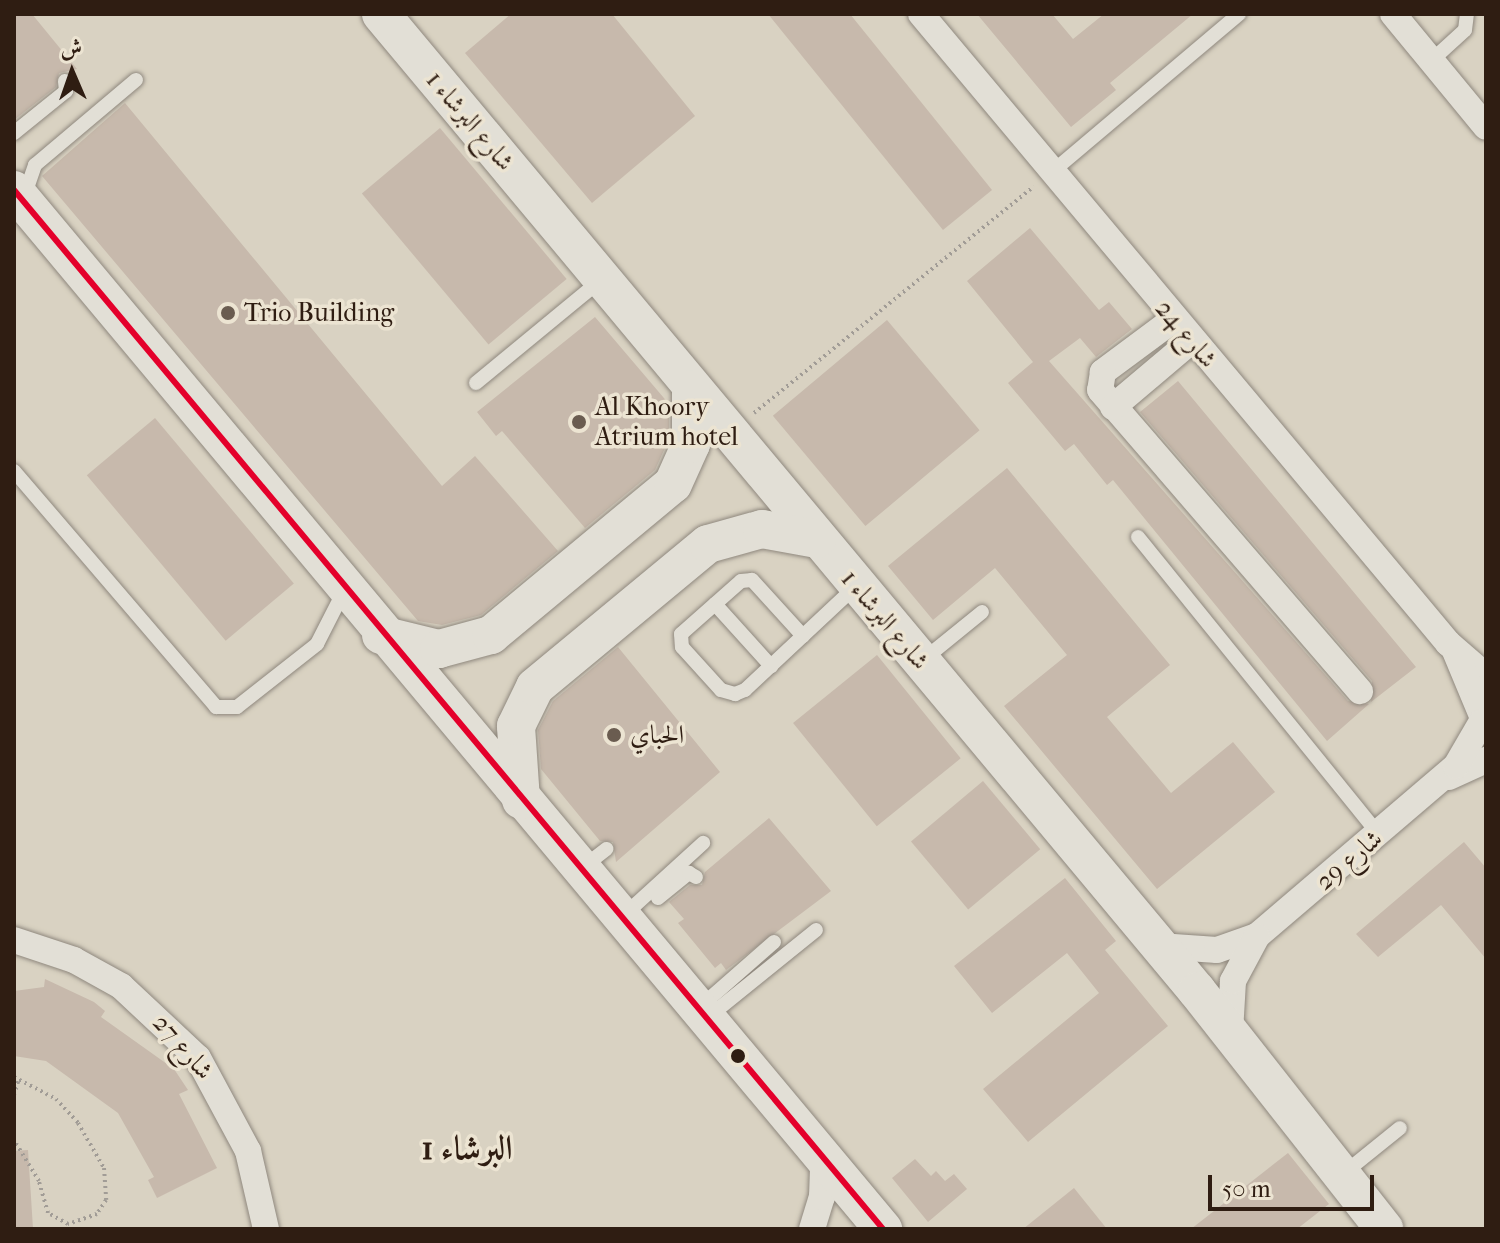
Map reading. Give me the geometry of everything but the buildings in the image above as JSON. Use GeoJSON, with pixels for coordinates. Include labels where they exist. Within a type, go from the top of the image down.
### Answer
{"type":"FeatureCollection","features":[{"type":"Feature","properties":{"kind":"street","name":"شارع البرشاء 1"},"geometry":{"type":"LineString","coordinates":[[381,14],[1230,1032],[1384,1229]]}},
{"type":"Feature","properties":{"kind":"street","name":"شارع 24"},"geometry":{"type":"LineString","coordinates":[[921,14],[1191,341],[1455,651],[1486,676]]}},
{"type":"Feature","properties":{"kind":"street"},"geometry":{"type":"LineString","coordinates":[[1393,14],[1486,127]]}},
{"type":"Feature","properties":{"kind":"street"},"geometry":{"type":"LineString","coordinates":[[18,200],[521,800],[592,860],[622,923],[883,1229]]}},
{"type":"Feature","properties":{"kind":"street"},"geometry":{"type":"LineString","coordinates":[[1174,319],[1103,372],[1100,390],[1360,691]]}},
{"type":"Feature","properties":{"kind":"street"},"geometry":{"type":"LineString","coordinates":[[1113,407],[1191,341]]}},
{"type":"Feature","properties":{"kind":"street"},"geometry":{"type":"LineString","coordinates":[[381,635],[439,649],[491,635],[673,484],[691,444],[691,389]]}},
{"type":"Feature","properties":{"kind":"street"},"geometry":{"type":"LineString","coordinates":[[521,800],[516,726],[535,687],[708,544],[762,529],[817,539]]}},
{"type":"Feature","properties":{"kind":"street","name":"شارع 24"},"geometry":{"type":"LineString","coordinates":[[1455,651],[1484,721]]}},
{"type":"Feature","properties":{"kind":"street","name":"شارع 29"},"geometry":{"type":"LineString","coordinates":[[1159,946],[1217,950],[1257,936],[1438,782],[1484,721]]}},
{"type":"Feature","properties":{"kind":"street","name":"شارع 29"},"geometry":{"type":"LineString","coordinates":[[1438,782],[1486,760]]}},
{"type":"Feature","properties":{"kind":"street","name":"شارع 29"},"geometry":{"type":"LineString","coordinates":[[1230,1032],[1233,981],[1257,936]]}},
{"type":"Feature","properties":{"kind":"street","name":"شارع 27"},"geometry":{"type":"LineString","coordinates":[[14,940],[74,960],[121,986],[198,1058],[248,1151],[266,1229]]}},
{"type":"Feature","properties":{"kind":"street"},"geometry":{"type":"LineString","coordinates":[[812,1229],[822,1197],[823,1159]]}},
{"type":"Feature","properties":{"kind":"lane"},"geometry":{"type":"LineString","coordinates":[[1052,172],[1239,14]]}},
{"type":"Feature","properties":{"kind":"lane"},"geometry":{"type":"LineString","coordinates":[[1431,61],[1465,30],[1467,14]]}},
{"type":"Feature","properties":{"kind":"lane"},"geometry":{"type":"LineString","coordinates":[[18,200],[35,165],[136,80]]}},
{"type":"Feature","properties":{"kind":"lane"},"geometry":{"type":"LineString","coordinates":[[14,133],[66,91],[65,81]]}},
{"type":"Feature","properties":{"kind":"lane"},"geometry":{"type":"LineString","coordinates":[[476,383],[602,279]]}},
{"type":"Feature","properties":{"kind":"lane"},"geometry":{"type":"LineString","coordinates":[[14,471],[216,707],[237,707],[317,644],[344,591]]}},
{"type":"Feature","properties":{"kind":"lane"},"geometry":{"type":"LineString","coordinates":[[1138,537],[1379,835]]}},
{"type":"Feature","properties":{"kind":"lane"},"geometry":{"type":"LineString","coordinates":[[803,636],[752,580],[741,581],[681,634],[682,647],[721,690],[735,694],[771,666],[803,636],[856,586]]}},
{"type":"Feature","properties":{"kind":"lane"},"geometry":{"type":"LineString","coordinates":[[715,604],[771,666]]}},
{"type":"Feature","properties":{"kind":"lane"},"geometry":{"type":"LineString","coordinates":[[920,662],[982,612]]}},
{"type":"Feature","properties":{"kind":"lane"},"geometry":{"type":"LineString","coordinates":[[622,923],[703,843]]}},
{"type":"Feature","properties":{"kind":"lane"},"geometry":{"type":"LineString","coordinates":[[622,923],[688,873],[696,877]]}},
{"type":"Feature","properties":{"kind":"lane"},"geometry":{"type":"LineString","coordinates":[[701,1014],[816,930]]}},
{"type":"Feature","properties":{"kind":"lane"},"geometry":{"type":"LineString","coordinates":[[701,1014],[774,942]]}},
{"type":"Feature","properties":{"kind":"lane"},"geometry":{"type":"LineString","coordinates":[[1343,1174],[1400,1128]]}},
{"type":"Feature","properties":{"kind":"path"},"geometry":{"type":"LineString","coordinates":[[761,421],[752,411],[1052,172]]}},
{"type":"Feature","properties":{"kind":"path"},"geometry":{"type":"LineString","coordinates":[[14,1095],[17,1078],[56,1099],[104,1168],[106,1200],[97,1214],[68,1224],[48,1213],[39,1181],[14,1140]]}},
{"type":"Feature","properties":{"kind":"transit line"},"geometry":{"type":"LineString","coordinates":[[14,190],[883,1229]]}},
{"type":"Feature","properties":{"kind":"place","name":"Trio Building"},"geometry":{"type":"Point","coordinates":[228,313]}},
{"type":"Feature","properties":{"kind":"place","name":"Al Khoory Atrium hotel"},"geometry":{"type":"Point","coordinates":[579,422]}},
{"type":"Feature","properties":{"kind":"place","name":"الحباي"},"geometry":{"type":"Point","coordinates":[614,735]}},
{"type":"Feature","properties":{"kind":"district","name":"البرشاء 1"},"geometry":{"type":"Point","coordinates":[467,1149]}}]}
